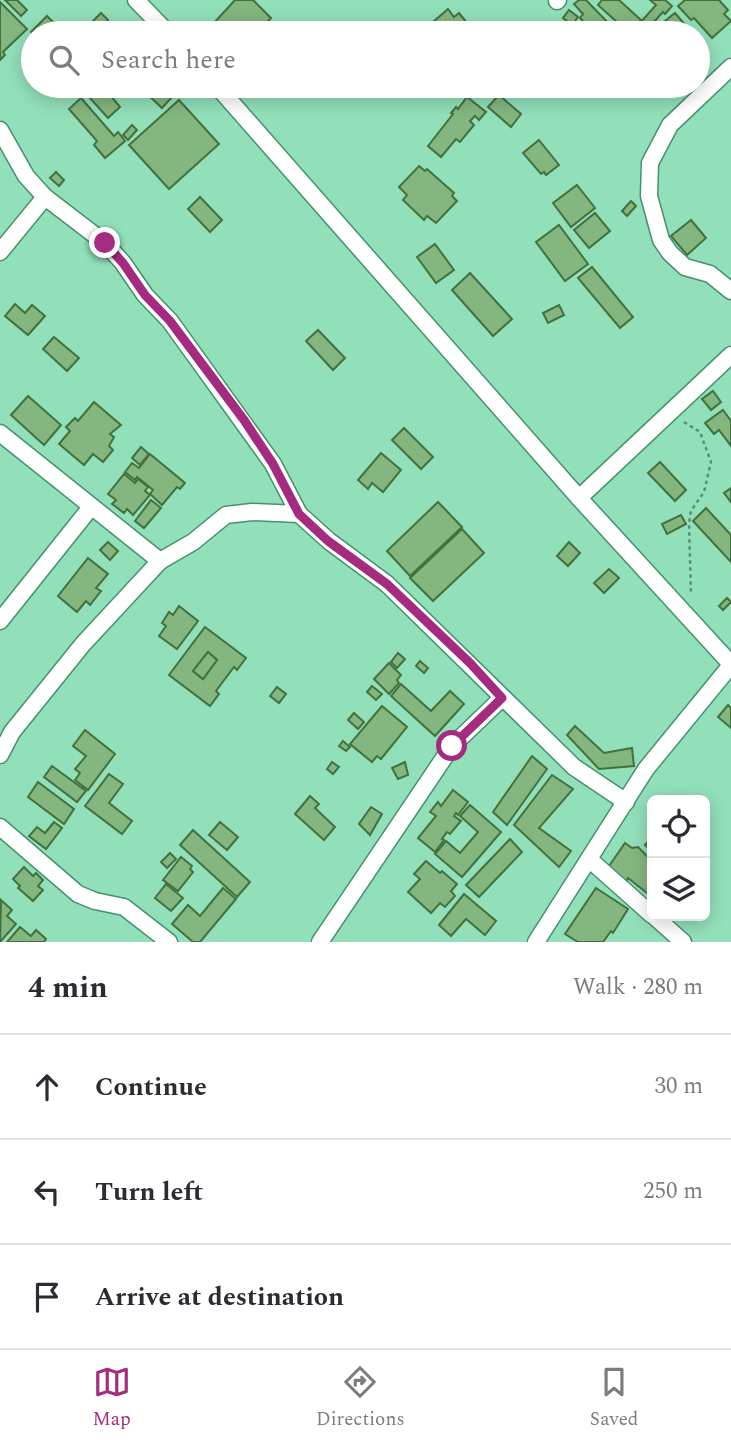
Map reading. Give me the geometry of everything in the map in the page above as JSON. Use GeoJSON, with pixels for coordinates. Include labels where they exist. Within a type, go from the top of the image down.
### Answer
{"type":"FeatureCollection","features":[{"type":"Feature","properties":{"kind":"street"},"geometry":{"type":"LineString","coordinates":[[136,0],[156,21]]}},
{"type":"Feature","properties":{"kind":"street"},"geometry":{"type":"LineString","coordinates":[[710,87],[731,67]]}},
{"type":"Feature","properties":{"kind":"street"},"geometry":{"type":"LineString","coordinates":[[228,98],[579,498],[731,665],[646,769],[536,942]]}},
{"type":"Feature","properties":{"kind":"street"},"geometry":{"type":"LineString","coordinates":[[698,98],[670,125],[650,163],[649,196],[661,240],[670,253],[685,267],[710,274],[731,291]]}},
{"type":"Feature","properties":{"kind":"street"},"geometry":{"type":"LineString","coordinates":[[0,130],[26,176],[45,197],[105,243],[145,295],[170,321],[266,453],[299,514],[328,541],[387,584],[574,767],[626,802]]}},
{"type":"Feature","properties":{"kind":"street"},"geometry":{"type":"LineString","coordinates":[[0,252],[45,197]]}},
{"type":"Feature","properties":{"kind":"street"},"geometry":{"type":"LineString","coordinates":[[579,498],[731,355]]}},
{"type":"Feature","properties":{"kind":"street"},"geometry":{"type":"LineString","coordinates":[[0,433],[160,561]]}},
{"type":"Feature","properties":{"kind":"street"},"geometry":{"type":"LineString","coordinates":[[0,621],[91,507]]}},
{"type":"Feature","properties":{"kind":"street"},"geometry":{"type":"LineString","coordinates":[[0,755],[12,732],[83,644],[160,561],[193,542],[226,515],[252,512],[299,514]]}},
{"type":"Feature","properties":{"kind":"street"},"geometry":{"type":"LineString","coordinates":[[320,942],[452,746],[502,698]]}},
{"type":"Feature","properties":{"kind":"street"},"geometry":{"type":"LineString","coordinates":[[0,827],[78,894],[95,901],[124,907],[169,942]]}},
{"type":"Feature","properties":{"kind":"street"},"geometry":{"type":"LineString","coordinates":[[589,859],[647,910]]}},
{"type":"Feature","properties":{"kind":"street"},"geometry":{"type":"LineString","coordinates":[[660,921],[683,942]]}},
{"type":"Feature","properties":{"kind":"path"},"geometry":{"type":"LineString","coordinates":[[669,412],[700,432],[711,462],[704,492],[691,511],[689,523],[691,621]]}},
{"type":"Feature","properties":{"kind":"building"},"geometry":{"type":"Polygon","coordinates":[[[5,0],[17,0],[27,10],[21,16],[5,0]]]}},
{"type":"Feature","properties":{"kind":"building"},"geometry":{"type":"Polygon","coordinates":[[[235,0],[253,0],[271,18],[268,21],[216,21],[235,0]]]}},
{"type":"Feature","properties":{"kind":"building"},"geometry":{"type":"Polygon","coordinates":[[[579,0],[586,0],[606,21],[583,21],[580,18],[583,14],[574,4],[579,0]]]}},
{"type":"Feature","properties":{"kind":"building"},"geometry":{"type":"Polygon","coordinates":[[[602,0],[619,0],[641,20],[616,21],[598,5],[602,0]]]}},
{"type":"Feature","properties":{"kind":"building"},"geometry":{"type":"Polygon","coordinates":[[[650,0],[665,0],[672,6],[655,21],[642,21],[656,5],[650,0]]]}},
{"type":"Feature","properties":{"kind":"building"},"geometry":{"type":"Polygon","coordinates":[[[685,0],[719,0],[728,10],[724,14],[731,21],[712,38],[710,21],[697,21],[694,18],[691,20],[678,6],[685,0]]]}},
{"type":"Feature","properties":{"kind":"building"},"geometry":{"type":"Polygon","coordinates":[[[0,2],[21,23],[21,35],[3,52],[5,55],[0,60],[0,2]]]}},
{"type":"Feature","properties":{"kind":"building"},"geometry":{"type":"Polygon","coordinates":[[[448,9],[454,17],[459,13],[466,21],[434,21],[448,9]]]}},
{"type":"Feature","properties":{"kind":"building"},"geometry":{"type":"Polygon","coordinates":[[[569,10],[578,17],[575,21],[563,18],[569,10]]]}},
{"type":"Feature","properties":{"kind":"building"},"geometry":{"type":"Polygon","coordinates":[[[101,13],[108,20],[107,21],[93,21],[101,13]]]}},
{"type":"Feature","properties":{"kind":"building"},"geometry":{"type":"Polygon","coordinates":[[[675,13],[682,21],[665,21],[675,13]]]}},
{"type":"Feature","properties":{"kind":"building"},"geometry":{"type":"Polygon","coordinates":[[[81,98],[114,136],[118,132],[125,141],[105,158],[94,145],[97,141],[69,109],[81,98]]]}},
{"type":"Feature","properties":{"kind":"building"},"geometry":{"type":"Polygon","coordinates":[[[90,98],[112,98],[120,107],[108,118],[90,98]]]}},
{"type":"Feature","properties":{"kind":"building"},"geometry":{"type":"Polygon","coordinates":[[[151,98],[171,98],[162,108],[151,98]]]}},
{"type":"Feature","properties":{"kind":"building"},"geometry":{"type":"Polygon","coordinates":[[[468,98],[486,112],[479,120],[475,116],[470,121],[474,125],[460,142],[456,139],[441,157],[428,146],[453,114],[451,113],[456,107],[458,109],[468,98]]]}},
{"type":"Feature","properties":{"kind":"building"},"geometry":{"type":"Polygon","coordinates":[[[496,98],[502,98],[521,114],[511,127],[488,107],[496,98]]]}},
{"type":"Feature","properties":{"kind":"building"},"geometry":{"type":"Polygon","coordinates":[[[179,100],[219,144],[169,189],[129,145],[179,100]]]}},
{"type":"Feature","properties":{"kind":"building"},"geometry":{"type":"Polygon","coordinates":[[[132,125],[137,130],[128,140],[123,135],[132,125]]]}},
{"type":"Feature","properties":{"kind":"building"},"geometry":{"type":"Polygon","coordinates":[[[539,140],[559,165],[546,175],[544,172],[541,174],[523,153],[539,140]]]}},
{"type":"Feature","properties":{"kind":"building"},"geometry":{"type":"Polygon","coordinates":[[[419,166],[425,171],[427,169],[454,193],[452,196],[457,201],[436,223],[427,216],[424,220],[403,200],[407,195],[399,187],[419,166]]]}},
{"type":"Feature","properties":{"kind":"building"},"geometry":{"type":"Polygon","coordinates":[[[56,172],[64,180],[59,186],[50,178],[56,172]]]}},
{"type":"Feature","properties":{"kind":"building"},"geometry":{"type":"Polygon","coordinates":[[[577,185],[595,208],[571,227],[553,203],[577,185]]]}},
{"type":"Feature","properties":{"kind":"building"},"geometry":{"type":"Polygon","coordinates":[[[200,197],[222,220],[210,232],[188,209],[200,197]]]}},
{"type":"Feature","properties":{"kind":"building"},"geometry":{"type":"Polygon","coordinates":[[[631,201],[636,206],[627,216],[622,211],[631,201]]]}},
{"type":"Feature","properties":{"kind":"building"},"geometry":{"type":"Polygon","coordinates":[[[595,213],[610,231],[589,248],[574,230],[595,213]]]}},
{"type":"Feature","properties":{"kind":"building"},"geometry":{"type":"Polygon","coordinates":[[[691,220],[706,238],[687,255],[671,236],[691,220]]]}},
{"type":"Feature","properties":{"kind":"building"},"geometry":{"type":"Polygon","coordinates":[[[559,225],[588,264],[565,281],[536,242],[559,225]]]}},
{"type":"Feature","properties":{"kind":"building"},"geometry":{"type":"Polygon","coordinates":[[[435,244],[454,270],[436,283],[417,257],[435,244]]]}},
{"type":"Feature","properties":{"kind":"building"},"geometry":{"type":"Polygon","coordinates":[[[592,267],[633,317],[620,328],[578,278],[592,267]]]}},
{"type":"Feature","properties":{"kind":"building"},"geometry":{"type":"Polygon","coordinates":[[[470,273],[512,319],[493,336],[452,290],[470,273]]]}},
{"type":"Feature","properties":{"kind":"building"},"geometry":{"type":"Polygon","coordinates":[[[15,304],[25,313],[32,305],[45,316],[28,335],[5,316],[15,304]]]}},
{"type":"Feature","properties":{"kind":"building"},"geometry":{"type":"Polygon","coordinates":[[[559,305],[564,315],[548,323],[543,313],[559,305]]]}},
{"type":"Feature","properties":{"kind":"building"},"geometry":{"type":"Polygon","coordinates":[[[318,330],[345,358],[333,370],[306,341],[318,330]]]}},
{"type":"Feature","properties":{"kind":"building"},"geometry":{"type":"Polygon","coordinates":[[[54,337],[79,358],[67,371],[43,349],[54,337]]]}},
{"type":"Feature","properties":{"kind":"building"},"geometry":{"type":"Polygon","coordinates":[[[713,391],[721,402],[711,410],[702,399],[713,391]]]}},
{"type":"Feature","properties":{"kind":"building"},"geometry":{"type":"Polygon","coordinates":[[[28,396],[61,425],[44,445],[11,415],[28,396]]]}},
{"type":"Feature","properties":{"kind":"building"},"geometry":{"type":"Polygon","coordinates":[[[94,402],[121,425],[110,434],[114,437],[109,446],[113,450],[103,462],[93,454],[84,465],[59,444],[70,431],[66,427],[75,418],[78,421],[94,402]]]}},
{"type":"Feature","properties":{"kind":"building"},"geometry":{"type":"Polygon","coordinates":[[[723,410],[731,421],[731,446],[719,430],[714,434],[705,423],[723,410]]]}},
{"type":"Feature","properties":{"kind":"building"},"geometry":{"type":"Polygon","coordinates":[[[404,428],[433,457],[421,469],[392,440],[404,428]]]}},
{"type":"Feature","properties":{"kind":"building"},"geometry":{"type":"Polygon","coordinates":[[[141,447],[149,454],[140,465],[132,458],[141,447]]]}},
{"type":"Feature","properties":{"kind":"building"},"geometry":{"type":"Polygon","coordinates":[[[381,453],[401,470],[383,492],[372,483],[368,489],[358,480],[381,453]]]}},
{"type":"Feature","properties":{"kind":"building"},"geometry":{"type":"Polygon","coordinates":[[[150,454],[185,483],[180,489],[177,487],[162,505],[150,494],[153,490],[137,477],[135,480],[125,472],[132,463],[139,468],[150,454]]]}},
{"type":"Feature","properties":{"kind":"building"},"geometry":{"type":"Polygon","coordinates":[[[660,462],[686,490],[675,501],[648,473],[660,462]]]}},
{"type":"Feature","properties":{"kind":"building"},"geometry":{"type":"Polygon","coordinates":[[[124,474],[135,483],[138,479],[148,487],[145,491],[150,495],[133,515],[127,509],[124,513],[112,504],[116,500],[108,494],[124,474]]]}},
{"type":"Feature","properties":{"kind":"building"},"geometry":{"type":"Polygon","coordinates":[[[731,488],[731,502],[724,493],[731,488]]]}},
{"type":"Feature","properties":{"kind":"building"},"geometry":{"type":"Polygon","coordinates":[[[151,500],[161,508],[144,528],[135,521],[151,500]]]}},
{"type":"Feature","properties":{"kind":"building"},"geometry":{"type":"Polygon","coordinates":[[[438,502],[462,527],[410,576],[387,551],[438,502]]]}},
{"type":"Feature","properties":{"kind":"building"},"geometry":{"type":"Polygon","coordinates":[[[706,508],[731,535],[731,562],[693,521],[706,508]]]}},
{"type":"Feature","properties":{"kind":"building"},"geometry":{"type":"Polygon","coordinates":[[[681,515],[686,524],[667,534],[662,524],[681,515]]]}},
{"type":"Feature","properties":{"kind":"building"},"geometry":{"type":"Polygon","coordinates":[[[462,529],[484,553],[433,601],[410,578],[462,529]]]}},
{"type":"Feature","properties":{"kind":"building"},"geometry":{"type":"Polygon","coordinates":[[[108,542],[118,551],[110,560],[100,550],[108,542]]]}},
{"type":"Feature","properties":{"kind":"building"},"geometry":{"type":"Polygon","coordinates":[[[569,542],[580,553],[568,566],[557,556],[569,542]]]}},
{"type":"Feature","properties":{"kind":"building"},"geometry":{"type":"Polygon","coordinates":[[[88,558],[108,574],[96,588],[101,591],[90,605],[86,601],[77,612],[58,596],[88,558]]]}},
{"type":"Feature","properties":{"kind":"building"},"geometry":{"type":"Polygon","coordinates":[[[609,569],[619,578],[604,593],[594,583],[609,569]]]}},
{"type":"Feature","properties":{"kind":"building"},"geometry":{"type":"Polygon","coordinates":[[[727,598],[731,602],[723,610],[719,606],[727,598]]]}},
{"type":"Feature","properties":{"kind":"building"},"geometry":{"type":"Polygon","coordinates":[[[179,606],[198,621],[177,649],[159,636],[166,626],[162,623],[169,612],[173,615],[179,606]]]}},
{"type":"Feature","properties":{"kind":"building"},"geometry":{"type":"Polygon","coordinates":[[[205,627],[246,658],[237,670],[234,667],[216,691],[219,694],[210,706],[169,675],[205,627]],[[208,652],[193,671],[203,679],[217,660],[208,652]]]}},
{"type":"Feature","properties":{"kind":"building"},"geometry":{"type":"Polygon","coordinates":[[[208,652],[217,660],[203,679],[193,671],[208,652]]]}},
{"type":"Feature","properties":{"kind":"building"},"geometry":{"type":"Polygon","coordinates":[[[398,653],[405,659],[397,668],[391,662],[398,653]]]}},
{"type":"Feature","properties":{"kind":"building"},"geometry":{"type":"Polygon","coordinates":[[[420,661],[428,668],[424,673],[416,666],[420,661]]]}},
{"type":"Feature","properties":{"kind":"building"},"geometry":{"type":"Polygon","coordinates":[[[389,663],[401,675],[397,680],[399,683],[389,694],[374,679],[389,663]]]}},
{"type":"Feature","properties":{"kind":"building"},"geometry":{"type":"Polygon","coordinates":[[[401,684],[431,711],[450,691],[464,704],[435,736],[391,696],[401,684]]]}},
{"type":"Feature","properties":{"kind":"building"},"geometry":{"type":"Polygon","coordinates":[[[372,686],[382,694],[376,700],[367,692],[372,686]]]}},
{"type":"Feature","properties":{"kind":"building"},"geometry":{"type":"Polygon","coordinates":[[[277,687],[286,694],[279,703],[270,696],[277,687]]]}},
{"type":"Feature","properties":{"kind":"building"},"geometry":{"type":"Polygon","coordinates":[[[728,705],[731,708],[731,728],[718,717],[728,705]]]}},
{"type":"Feature","properties":{"kind":"building"},"geometry":{"type":"Polygon","coordinates":[[[382,706],[407,727],[381,759],[377,756],[372,762],[350,744],[382,706]]]}},
{"type":"Feature","properties":{"kind":"building"},"geometry":{"type":"Polygon","coordinates":[[[354,713],[364,722],[358,729],[348,720],[354,713]]]}},
{"type":"Feature","properties":{"kind":"building"},"geometry":{"type":"Polygon","coordinates":[[[575,726],[604,753],[632,748],[634,766],[599,769],[567,735],[575,726]]]}},
{"type":"Feature","properties":{"kind":"building"},"geometry":{"type":"Polygon","coordinates":[[[85,730],[115,754],[88,790],[75,780],[80,773],[75,769],[86,756],[73,746],[85,730]]]}},
{"type":"Feature","properties":{"kind":"building"},"geometry":{"type":"Polygon","coordinates":[[[343,741],[350,747],[346,751],[339,746],[343,741]]]}},
{"type":"Feature","properties":{"kind":"building"},"geometry":{"type":"Polygon","coordinates":[[[532,756],[547,769],[507,825],[493,812],[532,756]]]}},
{"type":"Feature","properties":{"kind":"building"},"geometry":{"type":"Polygon","coordinates":[[[332,762],[339,767],[333,774],[327,769],[332,762]]]}},
{"type":"Feature","properties":{"kind":"building"},"geometry":{"type":"Polygon","coordinates":[[[405,762],[408,775],[398,779],[392,768],[405,762]]]}},
{"type":"Feature","properties":{"kind":"building"},"geometry":{"type":"Polygon","coordinates":[[[52,766],[86,791],[77,802],[44,777],[52,766]]]}},
{"type":"Feature","properties":{"kind":"building"},"geometry":{"type":"Polygon","coordinates":[[[109,774],[123,784],[109,803],[132,821],[122,834],[85,806],[109,774]]]}},
{"type":"Feature","properties":{"kind":"building"},"geometry":{"type":"Polygon","coordinates":[[[552,775],[573,789],[539,828],[571,851],[559,867],[514,825],[552,775]]]}},
{"type":"Feature","properties":{"kind":"building"},"geometry":{"type":"Polygon","coordinates":[[[38,782],[74,809],[64,824],[28,797],[38,782]]]}},
{"type":"Feature","properties":{"kind":"building"},"geometry":{"type":"Polygon","coordinates":[[[453,790],[468,802],[458,815],[456,813],[454,816],[461,821],[450,834],[447,832],[435,852],[418,838],[436,816],[430,812],[438,802],[441,806],[453,790]]]}},
{"type":"Feature","properties":{"kind":"building"},"geometry":{"type":"Polygon","coordinates":[[[310,796],[319,804],[315,808],[335,827],[324,840],[295,814],[310,796]]]}},
{"type":"Feature","properties":{"kind":"building"},"geometry":{"type":"Polygon","coordinates":[[[470,805],[501,832],[462,877],[435,854],[446,841],[460,853],[478,832],[460,816],[470,805]]]}},
{"type":"Feature","properties":{"kind":"building"},"geometry":{"type":"Polygon","coordinates":[[[371,807],[382,814],[370,835],[359,824],[371,807]]]}},
{"type":"Feature","properties":{"kind":"building"},"geometry":{"type":"Polygon","coordinates":[[[54,822],[62,828],[46,849],[29,836],[37,827],[45,833],[54,822]]]}},
{"type":"Feature","properties":{"kind":"building"},"geometry":{"type":"Polygon","coordinates":[[[220,822],[238,837],[227,850],[209,835],[220,822]]]}},
{"type":"Feature","properties":{"kind":"building"},"geometry":{"type":"Polygon","coordinates":[[[193,830],[250,882],[237,897],[180,845],[193,830]]]}},
{"type":"Feature","properties":{"kind":"building"},"geometry":{"type":"Polygon","coordinates":[[[510,839],[522,852],[479,897],[466,885],[510,839]]]}},
{"type":"Feature","properties":{"kind":"building"},"geometry":{"type":"Polygon","coordinates":[[[625,843],[632,848],[638,847],[647,856],[647,893],[628,878],[625,885],[607,869],[625,843]]]}},
{"type":"Feature","properties":{"kind":"building"},"geometry":{"type":"Polygon","coordinates":[[[170,853],[176,859],[167,868],[161,862],[170,853]]]}},
{"type":"Feature","properties":{"kind":"building"},"geometry":{"type":"Polygon","coordinates":[[[181,857],[192,866],[190,869],[193,872],[178,891],[163,880],[181,857]]]}},
{"type":"Feature","properties":{"kind":"building"},"geometry":{"type":"Polygon","coordinates":[[[426,861],[457,884],[451,891],[455,896],[445,907],[440,903],[431,913],[408,892],[420,879],[414,874],[426,861]]]}},
{"type":"Feature","properties":{"kind":"building"},"geometry":{"type":"Polygon","coordinates":[[[24,867],[33,876],[36,873],[43,880],[38,886],[43,890],[33,901],[18,888],[20,886],[13,879],[24,867]]]}},
{"type":"Feature","properties":{"kind":"building"},"geometry":{"type":"Polygon","coordinates":[[[166,884],[183,898],[171,911],[155,898],[166,884]]]}},
{"type":"Feature","properties":{"kind":"building"},"geometry":{"type":"Polygon","coordinates":[[[223,888],[236,899],[200,942],[193,942],[172,924],[188,905],[200,916],[223,888]]]}},
{"type":"Feature","properties":{"kind":"building"},"geometry":{"type":"Polygon","coordinates":[[[596,888],[628,909],[613,933],[611,931],[603,942],[578,942],[565,934],[596,888]]]}},
{"type":"Feature","properties":{"kind":"building"},"geometry":{"type":"Polygon","coordinates":[[[464,894],[496,921],[485,935],[466,919],[451,936],[439,925],[464,894]]]}},
{"type":"Feature","properties":{"kind":"building"},"geometry":{"type":"Polygon","coordinates":[[[1,900],[12,910],[7,916],[16,924],[0,942],[1,900]]]}},
{"type":"Feature","properties":{"kind":"building"},"geometry":{"type":"Polygon","coordinates":[[[20,927],[31,936],[36,930],[46,939],[44,942],[7,942],[20,927]]]}},
{"type":"Feature","properties":{"kind":"route"},"geometry":{"type":"LineString","coordinates":[[105,243],[145,295],[170,321],[244,420],[273,464],[299,514],[328,541],[387,584],[470,663],[502,698],[452,746]]}}]}
